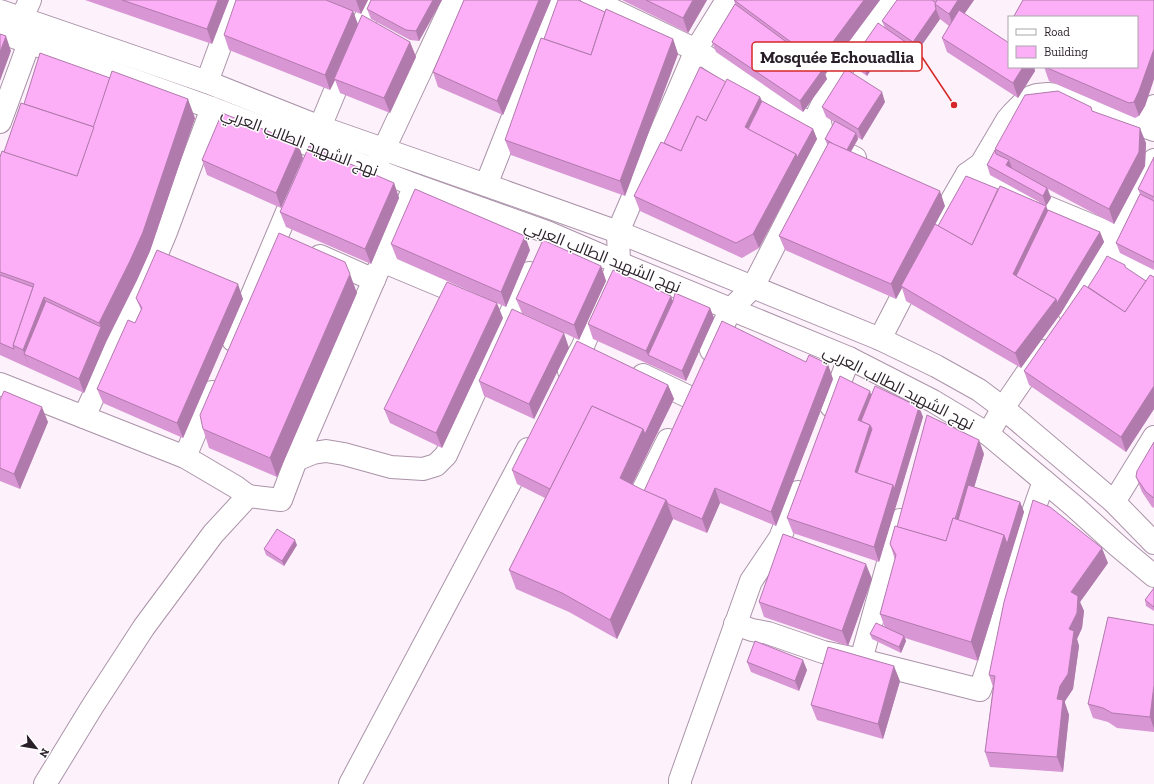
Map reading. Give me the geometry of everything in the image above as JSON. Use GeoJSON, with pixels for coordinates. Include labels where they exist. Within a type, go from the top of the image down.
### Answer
{"type":"FeatureCollection","features":[{"type":"Feature","properties":{"kind":"street"},"geometry":{"type":"LineString","coordinates":[[207,82],[237,0]]}},
{"type":"Feature","properties":{"kind":"street"},"geometry":{"type":"LineString","coordinates":[[227,354],[304,172],[364,21],[374,0]]}},
{"type":"Feature","properties":{"kind":"street"},"geometry":{"type":"LineString","coordinates":[[374,169],[385,149],[454,0]]}},
{"type":"Feature","properties":{"kind":"street"},"geometry":{"type":"LineString","coordinates":[[486,185],[560,0]]}},
{"type":"Feature","properties":{"kind":"street"},"geometry":{"type":"LineString","coordinates":[[592,0],[696,50],[824,138],[874,167]]}},
{"type":"Feature","properties":{"kind":"street"},"geometry":{"type":"LineString","coordinates":[[560,390],[582,348],[619,263],[618,232],[696,50],[727,0]]}},
{"type":"Feature","properties":{"kind":"street"},"geometry":{"type":"LineString","coordinates":[[642,494],[731,309],[753,287],[824,138],[818,113],[831,87],[849,57],[892,0]]}},
{"type":"Feature","properties":{"kind":"street","name":"نهج الشهيد الطالب العربي"},"geometry":{"type":"LineString","coordinates":[[0,11],[26,9],[207,82],[317,137],[374,169],[547,232],[849,358],[933,401],[988,434],[1154,576]]}},
{"type":"Feature","properties":{"kind":"street","name":"نهج الشهيد الطالب العربي"},"geometry":{"type":"LineString","coordinates":[[0,32],[212,108],[317,137],[385,149],[618,232],[880,339],[936,366],[979,390],[1003,408],[1114,502],[1154,543]]}},
{"type":"Feature","properties":{"kind":"street"},"geometry":{"type":"LineString","coordinates":[[0,122],[29,43]]}},
{"type":"Feature","properties":{"kind":"street"},"geometry":{"type":"LineString","coordinates":[[880,339],[967,174],[981,164],[1007,120],[1023,102],[1037,95],[1059,95],[1149,129],[1154,106]]}},
{"type":"Feature","properties":{"kind":"street"},"geometry":{"type":"LineString","coordinates":[[84,418],[166,232],[212,108]]}},
{"type":"Feature","properties":{"kind":"street"},"geometry":{"type":"LineString","coordinates":[[988,434],[1003,408],[1112,245],[1146,181],[1154,160]]}},
{"type":"Feature","properties":{"kind":"street"},"geometry":{"type":"LineString","coordinates":[[967,174],[1112,245],[1154,279]]}},
{"type":"Feature","properties":{"kind":"street"},"geometry":{"type":"LineString","coordinates":[[0,384],[185,457],[236,487],[248,496],[281,500],[296,460],[416,185]]}},
{"type":"Feature","properties":{"kind":"street"},"geometry":{"type":"LineString","coordinates":[[932,189],[953,198]]}},
{"type":"Feature","properties":{"kind":"street"},"geometry":{"type":"LineString","coordinates":[[296,460],[313,453],[326,451],[344,454],[391,467],[423,469],[436,465],[446,455],[518,318],[547,232]]}},
{"type":"Feature","properties":{"kind":"street"},"geometry":{"type":"LineString","coordinates":[[276,237],[300,248],[378,271],[518,318]]}},
{"type":"Feature","properties":{"kind":"street"},"geometry":{"type":"LineString","coordinates":[[824,425],[849,358]]}},
{"type":"Feature","properties":{"kind":"street"},"geometry":{"type":"LineString","coordinates":[[625,367],[689,397]]}},
{"type":"Feature","properties":{"kind":"street"},"geometry":{"type":"LineString","coordinates":[[185,457],[218,376]]}},
{"type":"Feature","properties":{"kind":"street"},"geometry":{"type":"LineString","coordinates":[[927,423],[933,401]]}},
{"type":"Feature","properties":{"kind":"street"},"geometry":{"type":"LineString","coordinates":[[350,784],[537,432]]}},
{"type":"Feature","properties":{"kind":"street"},"geometry":{"type":"LineString","coordinates":[[1114,502],[1154,437]]}},
{"type":"Feature","properties":{"kind":"street"},"geometry":{"type":"LineString","coordinates":[[680,784],[680,780],[750,581],[788,541],[804,477]]}},
{"type":"Feature","properties":{"kind":"street"},"geometry":{"type":"LineString","coordinates":[[735,624],[752,630],[768,633],[823,652],[980,690],[988,666],[1013,569],[1044,481]]}},
{"type":"Feature","properties":{"kind":"street"},"geometry":{"type":"LineString","coordinates":[[46,784],[92,707],[144,627],[213,534],[248,496]]}},
{"type":"Feature","properties":{"kind":"street"},"geometry":{"type":"LineString","coordinates":[[860,660],[878,570],[904,505]]}},
{"type":"Feature","properties":{"kind":"building"},"geometry":{"type":"Polygon","coordinates":[[[122,0],[218,0],[207,29],[122,0]]]}},
{"type":"Feature","properties":{"kind":"building"},"geometry":{"type":"Polygon","coordinates":[[[236,0],[326,0],[353,11],[325,75],[224,35],[236,0]]]}},
{"type":"Feature","properties":{"kind":"building"},"geometry":{"type":"Polygon","coordinates":[[[371,0],[433,0],[416,31],[406,30],[367,9],[371,0]]]}},
{"type":"Feature","properties":{"kind":"building"},"geometry":{"type":"Polygon","coordinates":[[[464,0],[539,0],[497,101],[433,72],[464,0]]]}},
{"type":"Feature","properties":{"kind":"building"},"geometry":{"type":"Polygon","coordinates":[[[558,0],[578,0],[605,12],[591,55],[544,39],[558,0]]]}},
{"type":"Feature","properties":{"kind":"building"},"geometry":{"type":"Polygon","coordinates":[[[646,0],[693,0],[683,18],[646,0]]]}},
{"type":"Feature","properties":{"kind":"building"},"geometry":{"type":"Polygon","coordinates":[[[734,0],[864,0],[818,62],[734,0]]]}},
{"type":"Feature","properties":{"kind":"building"},"geometry":{"type":"Polygon","coordinates":[[[897,0],[932,0],[936,3],[936,9],[913,42],[882,21],[897,0]]]}},
{"type":"Feature","properties":{"kind":"building"},"geometry":{"type":"Polygon","coordinates":[[[937,0],[958,0],[949,14],[935,4],[937,0]]]}},
{"type":"Feature","properties":{"kind":"building"},"geometry":{"type":"Polygon","coordinates":[[[1023,0],[1154,0],[1154,49],[1134,102],[1129,103],[1047,68],[1138,68],[1138,16],[1014,16],[1023,0]]]}},
{"type":"Feature","properties":{"kind":"building"},"geometry":{"type":"Polygon","coordinates":[[[735,4],[823,69],[800,101],[712,42],[735,4]]]}},
{"type":"Feature","properties":{"kind":"building"},"geometry":{"type":"Polygon","coordinates":[[[606,9],[673,39],[620,181],[505,140],[541,38],[591,55],[606,9]]]}},
{"type":"Feature","properties":{"kind":"building"},"geometry":{"type":"Polygon","coordinates":[[[959,10],[1008,42],[1008,68],[1022,68],[1013,83],[942,38],[959,10]]]}},
{"type":"Feature","properties":{"kind":"building"},"geometry":{"type":"Polygon","coordinates":[[[362,15],[410,42],[384,98],[334,79],[362,15]]]}},
{"type":"Feature","properties":{"kind":"building"},"geometry":{"type":"Polygon","coordinates":[[[878,23],[910,45],[898,62],[876,46],[863,66],[853,59],[878,23]]]}},
{"type":"Feature","properties":{"kind":"building"},"geometry":{"type":"Polygon","coordinates":[[[0,34],[6,36],[0,52],[0,34]]]}},
{"type":"Feature","properties":{"kind":"building"},"geometry":{"type":"Polygon","coordinates":[[[40,53],[110,78],[94,127],[24,104],[40,53]]]}},
{"type":"Feature","properties":{"kind":"building"},"geometry":{"type":"Polygon","coordinates":[[[700,67],[726,82],[706,121],[697,116],[681,151],[664,143],[700,67]]]}},
{"type":"Feature","properties":{"kind":"building"},"geometry":{"type":"Polygon","coordinates":[[[846,69],[882,92],[858,129],[822,107],[846,69]]]}},
{"type":"Feature","properties":{"kind":"building"},"geometry":{"type":"Polygon","coordinates":[[[112,71],[188,99],[143,232],[99,323],[44,297],[23,350],[13,345],[34,284],[0,272],[0,157],[2,151],[77,176],[112,71]]]}},
{"type":"Feature","properties":{"kind":"building"},"geometry":{"type":"Polygon","coordinates":[[[727,79],[760,97],[745,127],[796,154],[753,234],[736,243],[634,196],[661,142],[681,151],[697,116],[706,121],[727,79]]]}},
{"type":"Feature","properties":{"kind":"building"},"geometry":{"type":"Polygon","coordinates":[[[1058,91],[1091,107],[1092,111],[1140,128],[1139,152],[1109,209],[995,149],[1025,95],[1058,91]]]}},
{"type":"Feature","properties":{"kind":"building"},"geometry":{"type":"Polygon","coordinates":[[[762,101],[813,129],[797,158],[796,154],[748,129],[762,101]]]}},
{"type":"Feature","properties":{"kind":"building"},"geometry":{"type":"Polygon","coordinates":[[[21,103],[94,127],[77,176],[4,152],[21,103]]]}},
{"type":"Feature","properties":{"kind":"building"},"geometry":{"type":"Polygon","coordinates":[[[222,113],[298,143],[276,193],[202,160],[222,113]]]}},
{"type":"Feature","properties":{"kind":"building"},"geometry":{"type":"Polygon","coordinates":[[[835,121],[856,133],[847,150],[825,139],[835,121]]]}},
{"type":"Feature","properties":{"kind":"building"},"geometry":{"type":"Polygon","coordinates":[[[829,142],[940,191],[891,284],[779,236],[829,142]]]}},
{"type":"Feature","properties":{"kind":"building"},"geometry":{"type":"Polygon","coordinates":[[[309,146],[394,183],[365,249],[280,212],[309,146]]]}},
{"type":"Feature","properties":{"kind":"building"},"geometry":{"type":"Polygon","coordinates":[[[995,150],[996,154],[1009,160],[1006,165],[1047,188],[1043,196],[987,165],[995,150]]]}},
{"type":"Feature","properties":{"kind":"building"},"geometry":{"type":"Polygon","coordinates":[[[1154,157],[1154,197],[1138,189],[1154,157]]]}},
{"type":"Feature","properties":{"kind":"building"},"geometry":{"type":"Polygon","coordinates":[[[966,176],[998,189],[972,245],[938,226],[966,176]]]}},
{"type":"Feature","properties":{"kind":"building"},"geometry":{"type":"Polygon","coordinates":[[[1000,186],[1046,206],[1013,274],[1056,299],[1015,353],[901,286],[935,224],[972,245],[1000,186]]]}},
{"type":"Feature","properties":{"kind":"building"},"geometry":{"type":"Polygon","coordinates":[[[415,189],[525,236],[501,292],[391,244],[415,189]]]}},
{"type":"Feature","properties":{"kind":"building"},"geometry":{"type":"Polygon","coordinates":[[[1140,194],[1154,201],[1154,262],[1116,243],[1140,194]]]}},
{"type":"Feature","properties":{"kind":"building"},"geometry":{"type":"Polygon","coordinates":[[[1048,210],[1100,232],[1057,303],[1056,299],[1016,276],[1048,210]]]}},
{"type":"Feature","properties":{"kind":"building"},"geometry":{"type":"Polygon","coordinates":[[[279,233],[345,262],[350,274],[270,458],[203,429],[200,415],[279,233]]]}},
{"type":"Feature","properties":{"kind":"building"},"geometry":{"type":"Polygon","coordinates":[[[543,240],[601,266],[574,325],[516,299],[543,240]]]}},
{"type":"Feature","properties":{"kind":"building"},"geometry":{"type":"Polygon","coordinates":[[[157,250],[238,284],[177,423],[97,389],[128,320],[135,323],[142,308],[136,298],[157,250]]]}},
{"type":"Feature","properties":{"kind":"building"},"geometry":{"type":"Polygon","coordinates":[[[1107,256],[1125,265],[1125,267],[1146,281],[1125,312],[1088,287],[1107,256]]]}},
{"type":"Feature","properties":{"kind":"building"},"geometry":{"type":"Polygon","coordinates":[[[613,270],[671,296],[646,351],[588,324],[613,270]]]}},
{"type":"Feature","properties":{"kind":"building"},"geometry":{"type":"Polygon","coordinates":[[[0,275],[33,287],[13,345],[14,349],[0,343],[0,275]]]}},
{"type":"Feature","properties":{"kind":"building"},"geometry":{"type":"Polygon","coordinates":[[[1150,275],[1154,277],[1154,386],[1121,437],[1024,371],[1084,285],[1125,312],[1150,275]]]}},
{"type":"Feature","properties":{"kind":"building"},"geometry":{"type":"Polygon","coordinates":[[[447,282],[497,303],[436,433],[384,409],[447,282]]]}},
{"type":"Feature","properties":{"kind":"building"},"geometry":{"type":"Polygon","coordinates":[[[675,293],[710,308],[682,371],[648,355],[673,301],[675,293]]]}},
{"type":"Feature","properties":{"kind":"building"},"geometry":{"type":"Polygon","coordinates":[[[46,301],[101,327],[79,379],[24,354],[46,301]]]}},
{"type":"Feature","properties":{"kind":"building"},"geometry":{"type":"Polygon","coordinates":[[[512,309],[564,333],[529,404],[479,381],[512,309]]]}},
{"type":"Feature","properties":{"kind":"building"},"geometry":{"type":"Polygon","coordinates":[[[722,321],[806,362],[809,355],[828,364],[771,512],[715,488],[702,519],[668,504],[666,500],[644,491],[722,321]]]}},
{"type":"Feature","properties":{"kind":"building"},"geometry":{"type":"Polygon","coordinates":[[[577,341],[668,385],[645,434],[643,429],[592,406],[550,489],[512,470],[577,341]]]}},
{"type":"Feature","properties":{"kind":"building"},"geometry":{"type":"Polygon","coordinates":[[[840,376],[870,391],[858,420],[870,425],[855,472],[893,485],[874,547],[787,518],[840,376]]]}},
{"type":"Feature","properties":{"kind":"building"},"geometry":{"type":"Polygon","coordinates":[[[875,386],[919,407],[894,490],[893,485],[857,473],[872,429],[870,425],[861,421],[875,386]]]}},
{"type":"Feature","properties":{"kind":"building"},"geometry":{"type":"Polygon","coordinates":[[[4,391],[42,407],[14,474],[0,468],[0,400],[4,391]]]}},
{"type":"Feature","properties":{"kind":"building"},"geometry":{"type":"Polygon","coordinates":[[[592,406],[643,429],[620,478],[666,500],[610,620],[562,593],[509,570],[592,406]]]}},
{"type":"Feature","properties":{"kind":"building"},"geometry":{"type":"Polygon","coordinates":[[[927,415],[979,440],[955,519],[953,518],[946,541],[897,527],[927,415]]]}},
{"type":"Feature","properties":{"kind":"building"},"geometry":{"type":"Polygon","coordinates":[[[1154,442],[1154,498],[1146,492],[1136,477],[1137,471],[1154,442]]]}},
{"type":"Feature","properties":{"kind":"building"},"geometry":{"type":"Polygon","coordinates":[[[968,485],[1020,502],[1007,544],[1004,535],[958,520],[968,485]]]}},
{"type":"Feature","properties":{"kind":"building"},"geometry":{"type":"Polygon","coordinates":[[[1033,500],[1050,507],[1102,548],[1071,592],[1078,596],[1077,613],[1069,629],[1074,631],[1068,674],[1060,686],[1057,699],[1063,700],[1057,757],[985,752],[995,676],[989,675],[1004,602],[1033,500]]]}},
{"type":"Feature","properties":{"kind":"building"},"geometry":{"type":"Polygon","coordinates":[[[953,518],[1004,535],[971,642],[880,614],[896,555],[890,544],[895,526],[946,541],[953,518]]]}},
{"type":"Feature","properties":{"kind":"building"},"geometry":{"type":"Polygon","coordinates":[[[277,529],[295,540],[282,561],[264,549],[277,529]]]}},
{"type":"Feature","properties":{"kind":"building"},"geometry":{"type":"Polygon","coordinates":[[[783,534],[866,564],[842,631],[759,602],[783,534]]]}},
{"type":"Feature","properties":{"kind":"building"},"geometry":{"type":"Polygon","coordinates":[[[1154,588],[1154,607],[1145,600],[1154,588]]]}},
{"type":"Feature","properties":{"kind":"building"},"geometry":{"type":"Polygon","coordinates":[[[1108,617],[1154,625],[1154,685],[1150,717],[1112,713],[1103,708],[1088,704],[1108,617]]]}},
{"type":"Feature","properties":{"kind":"building"},"geometry":{"type":"Polygon","coordinates":[[[876,623],[904,636],[899,647],[870,634],[876,623]]]}},
{"type":"Feature","properties":{"kind":"building"},"geometry":{"type":"Polygon","coordinates":[[[755,641],[803,660],[795,681],[747,662],[755,641]]]}},
{"type":"Feature","properties":{"kind":"building"},"geometry":{"type":"Polygon","coordinates":[[[828,647],[894,666],[878,724],[811,705],[828,647]]]}},
{"type":"Feature","properties":{"kind":"place","name":"Mosquée Echouadlia"},"geometry":{"type":"Point","coordinates":[954,105]}}]}
